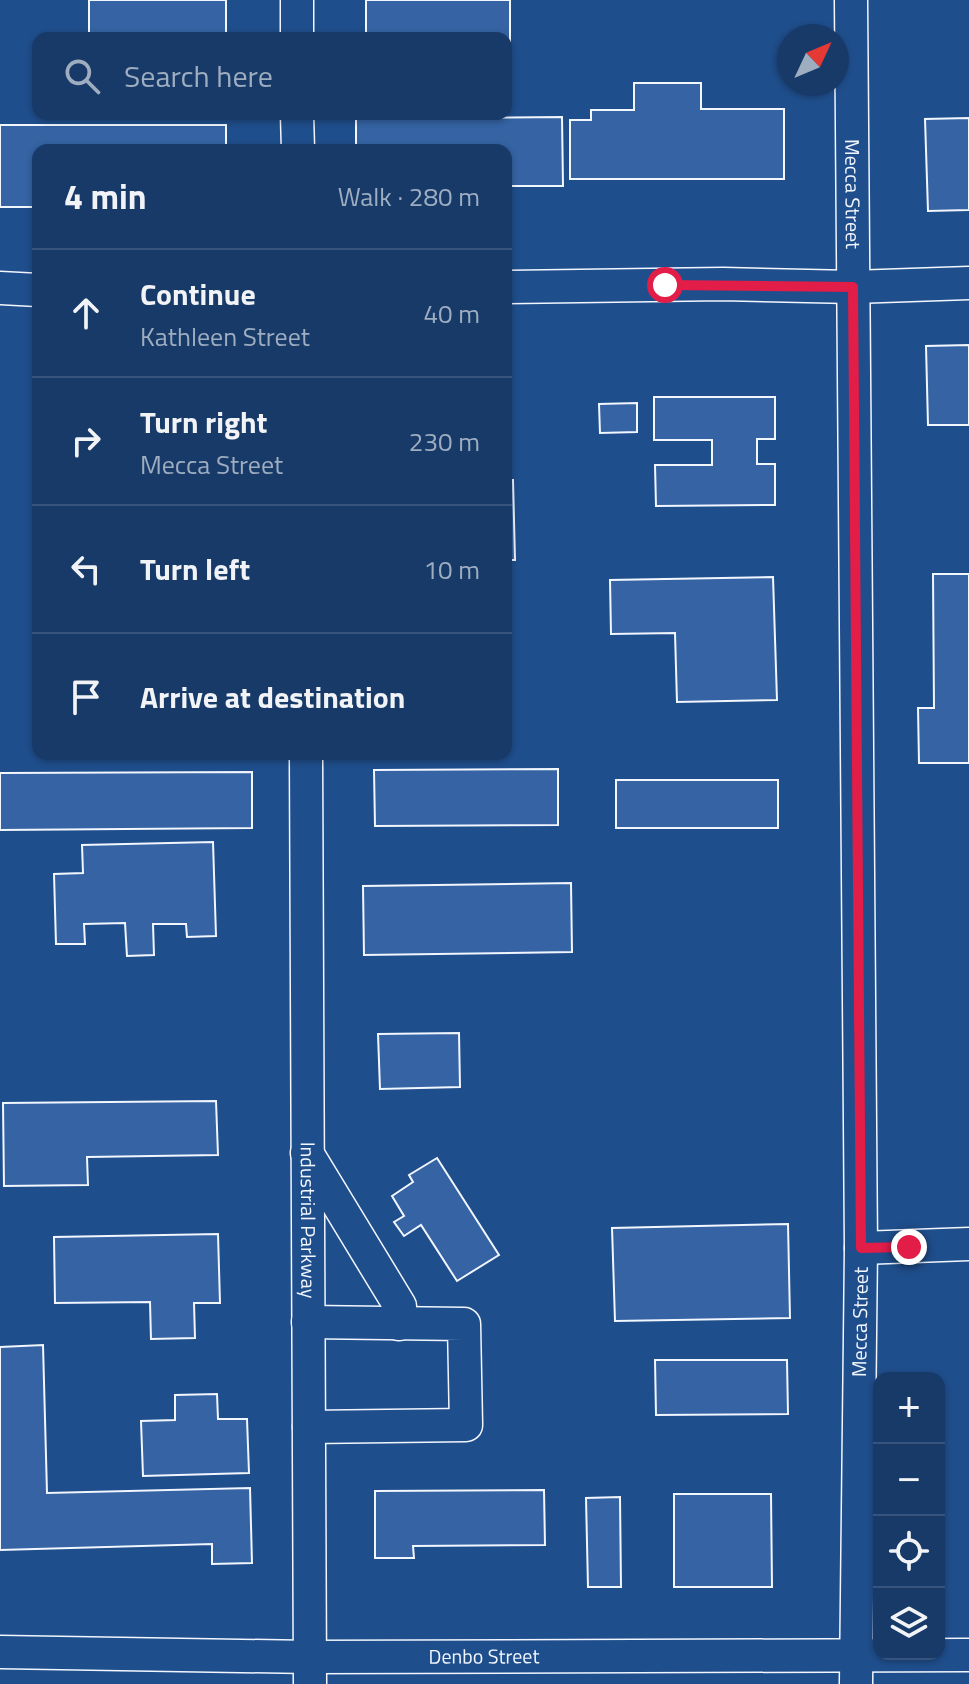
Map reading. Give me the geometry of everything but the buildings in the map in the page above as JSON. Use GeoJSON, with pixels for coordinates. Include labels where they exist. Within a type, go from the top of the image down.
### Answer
{"type":"FeatureCollection","features":[{"type":"Feature","properties":{"kind":"street"},"geometry":{"type":"LineString","coordinates":[[297,0],[297,32]]}},
{"type":"Feature","properties":{"kind":"street","name":"Mecca Street"},"geometry":{"type":"LineString","coordinates":[[851,0],[861,1248],[856,1670]]}},
{"type":"Feature","properties":{"kind":"street"},"geometry":{"type":"LineString","coordinates":[[297,120],[298,144]]}},
{"type":"Feature","properties":{"kind":"street"},"geometry":{"type":"LineString","coordinates":[[512,287],[723,284],[853,287],[969,283]]}},
{"type":"Feature","properties":{"kind":"street"},"geometry":{"type":"LineString","coordinates":[[0,288],[32,290]]}},
{"type":"Feature","properties":{"kind":"street","name":"Industrial Parkway"},"geometry":{"type":"LineString","coordinates":[[306,760],[310,1670]]}},
{"type":"Feature","properties":{"kind":"street"},"geometry":{"type":"LineString","coordinates":[[307,1153],[400,1306],[399,1324]]}},
{"type":"Feature","properties":{"kind":"street"},"geometry":{"type":"LineString","coordinates":[[861,1248],[969,1244]]}},
{"type":"Feature","properties":{"kind":"street"},"geometry":{"type":"LineString","coordinates":[[308,1322],[464,1324],[466,1425],[309,1427]]}},
{"type":"Feature","properties":{"kind":"street","name":"Denbo Street"},"geometry":{"type":"LineString","coordinates":[[0,1652],[310,1670],[856,1670],[969,1655]]}},
{"type":"Feature","properties":{"kind":"route"},"geometry":{"type":"LineString","coordinates":[[665,285],[853,287],[861,1248],[909,1247]]}}]}
